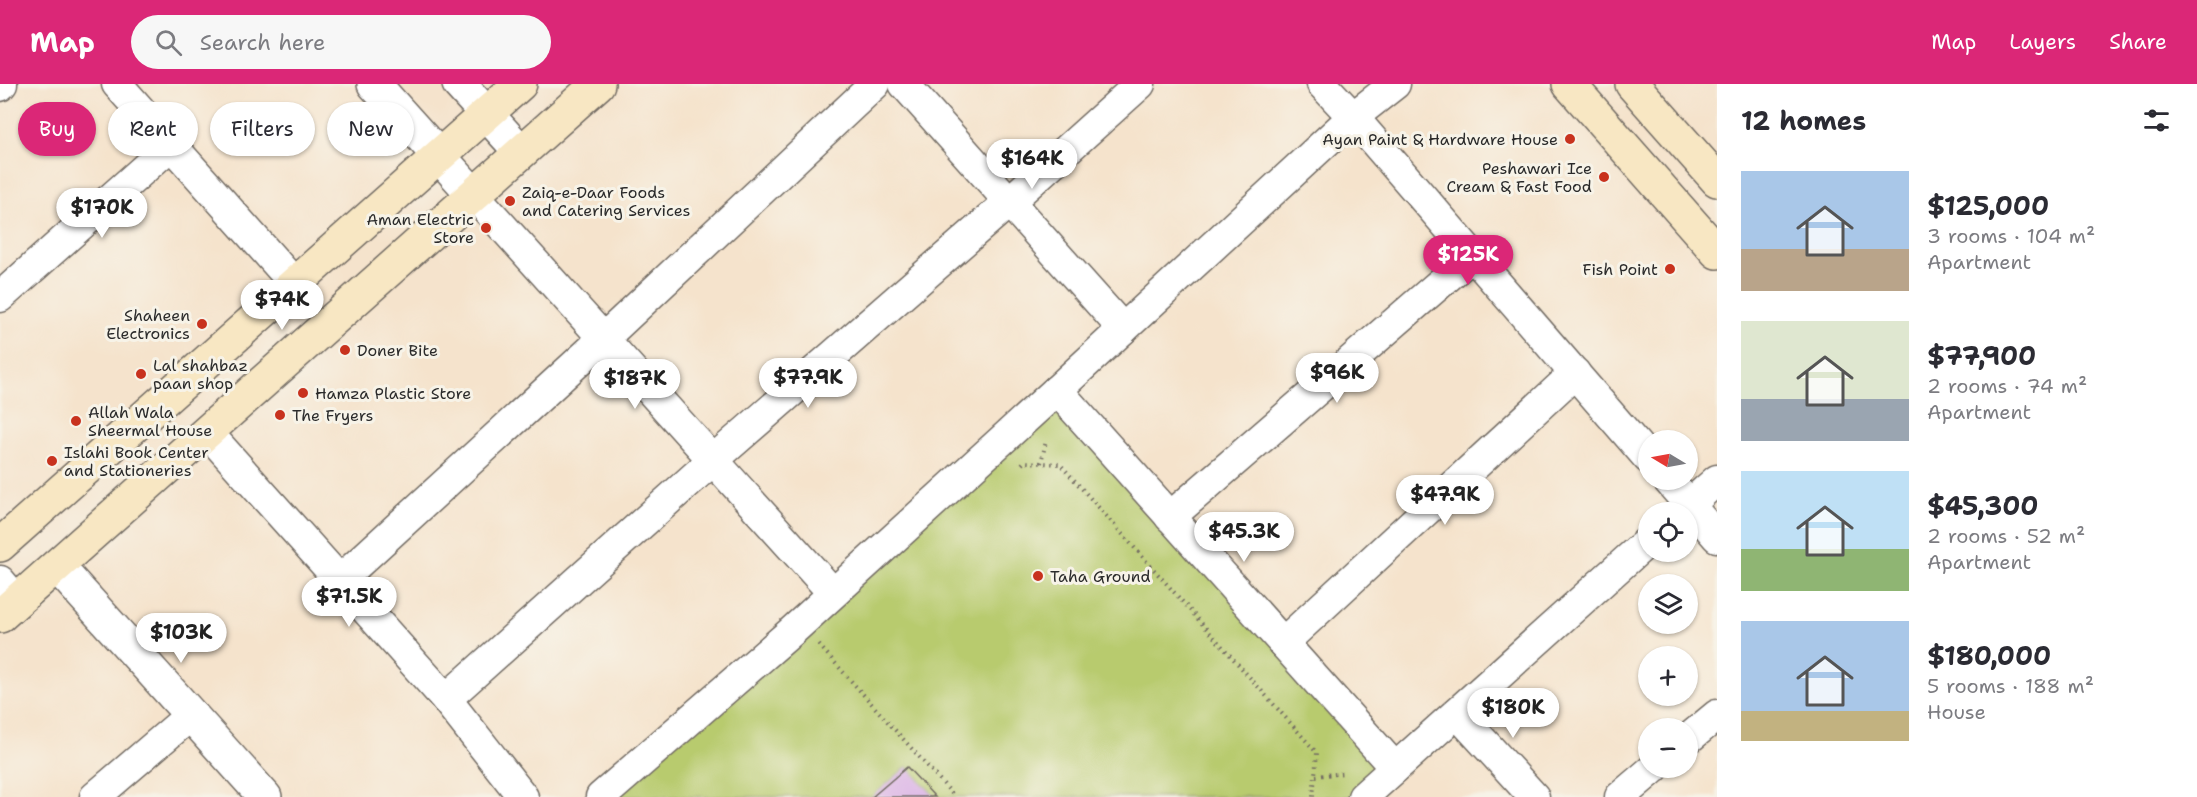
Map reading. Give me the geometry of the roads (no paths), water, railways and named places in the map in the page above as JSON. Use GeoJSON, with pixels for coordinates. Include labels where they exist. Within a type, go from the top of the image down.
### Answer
{"type":"FeatureCollection","features":[{"type":"Feature","properties":{"kind":"main road"},"geometry":{"type":"LineString","coordinates":[[0,544],[520,84]]}},
{"type":"Feature","properties":{"kind":"main road"},"geometry":{"type":"LineString","coordinates":[[6,599],[57,566],[598,84]]}},
{"type":"Feature","properties":{"kind":"main road"},"geometry":{"type":"LineString","coordinates":[[1569,84],[1717,252]]}},
{"type":"Feature","properties":{"kind":"main road"},"geometry":{"type":"LineString","coordinates":[[1632,84],[1717,180]]}},
{"type":"Feature","properties":{"kind":"street"},"geometry":{"type":"LineString","coordinates":[[117,84],[133,102]]}},
{"type":"Feature","properties":{"kind":"street"},"geometry":{"type":"LineString","coordinates":[[374,84],[833,593]]}},
{"type":"Feature","properties":{"kind":"street"},"geometry":{"type":"LineString","coordinates":[[339,580],[603,339],[875,84]]}},
{"type":"Feature","properties":{"kind":"street"},"geometry":{"type":"LineString","coordinates":[[904,84],[1124,329]]}},
{"type":"Feature","properties":{"kind":"street"},"geometry":{"type":"LineString","coordinates":[[446,699],[712,460],[1010,201],[1140,84]]}},
{"type":"Feature","properties":{"kind":"street"},"geometry":{"type":"LineString","coordinates":[[1322,84],[1638,446]]}},
{"type":"Feature","properties":{"kind":"street"},"geometry":{"type":"LineString","coordinates":[[601,797],[790,633],[1353,117],[1395,84]]}},
{"type":"Feature","properties":{"kind":"street"},"geometry":{"type":"LineString","coordinates":[[417,131],[436,133],[448,128],[458,118],[460,85]]}},
{"type":"Feature","properties":{"kind":"street"},"geometry":{"type":"LineString","coordinates":[[460,85],[521,152]]}},
{"type":"Feature","properties":{"kind":"street"},"geometry":{"type":"LineString","coordinates":[[0,297],[159,156]]}},
{"type":"Feature","properties":{"kind":"street"},"geometry":{"type":"LineString","coordinates":[[181,156],[294,283]]}},
{"type":"Feature","properties":{"kind":"street"},"geometry":{"type":"LineString","coordinates":[[1170,517],[1473,255]]}},
{"type":"Feature","properties":{"kind":"street"},"geometry":{"type":"LineString","coordinates":[[1283,643],[1575,373]]}},
{"type":"Feature","properties":{"kind":"street"},"geometry":{"type":"LineString","coordinates":[[1057,390],[1395,768]]}},
{"type":"Feature","properties":{"kind":"street"},"geometry":{"type":"LineString","coordinates":[[207,432],[446,699],[523,797]]}},
{"type":"Feature","properties":{"kind":"street"},"geometry":{"type":"LineString","coordinates":[[1693,502],[1717,480]]}},
{"type":"Feature","properties":{"kind":"street"},"geometry":{"type":"LineString","coordinates":[[1698,520],[1717,537]]}},
{"type":"Feature","properties":{"kind":"street"},"geometry":{"type":"LineString","coordinates":[[1363,797],[1638,550]]}},
{"type":"Feature","properties":{"kind":"street"},"geometry":{"type":"LineString","coordinates":[[57,566],[265,797]]}},
{"type":"Feature","properties":{"kind":"street"},"geometry":{"type":"LineString","coordinates":[[1457,713],[1534,797]]}},
{"type":"Feature","properties":{"kind":"street"},"geometry":{"type":"LineString","coordinates":[[95,797],[192,714]]}},
{"type":"Feature","properties":{"kind":"street"},"geometry":{"type":"LineString","coordinates":[[1698,731],[1717,715]]}},
{"type":"Feature","properties":{"kind":"street"},"geometry":{"type":"LineString","coordinates":[[1620,797],[1642,778]]}},
{"type":"Feature","properties":{"kind":"place","name":"Ayan Paint & Hardware House"},"geometry":{"type":"Point","coordinates":[1570,139]}},
{"type":"Feature","properties":{"kind":"place","name":"Peshawari Ice Cream & Fast Food"},"geometry":{"type":"Point","coordinates":[1604,177]}},
{"type":"Feature","properties":{"kind":"place","name":"Zaiq-e-Daar Foods and Catering Services"},"geometry":{"type":"Point","coordinates":[510,201]}},
{"type":"Feature","properties":{"kind":"place","name":"Aman Electric Store"},"geometry":{"type":"Point","coordinates":[486,228]}},
{"type":"Feature","properties":{"kind":"place","name":"Fish Point"},"geometry":{"type":"Point","coordinates":[1670,269]}},
{"type":"Feature","properties":{"kind":"place","name":"Shaheen Electronics"},"geometry":{"type":"Point","coordinates":[202,324]}},
{"type":"Feature","properties":{"kind":"place","name":"Doner Bite"},"geometry":{"type":"Point","coordinates":[345,350]}},
{"type":"Feature","properties":{"kind":"place","name":"Lal shahbaz paan shop"},"geometry":{"type":"Point","coordinates":[141,374]}},
{"type":"Feature","properties":{"kind":"place","name":"Hamza Plastic Store"},"geometry":{"type":"Point","coordinates":[303,393]}},
{"type":"Feature","properties":{"kind":"place","name":"The Fryers"},"geometry":{"type":"Point","coordinates":[280,415]}},
{"type":"Feature","properties":{"kind":"place","name":"Allah Wala Sheermal House"},"geometry":{"type":"Point","coordinates":[76,421]}},
{"type":"Feature","properties":{"kind":"place","name":"Islahi Book Center and Stationeries"},"geometry":{"type":"Point","coordinates":[52,461]}},
{"type":"Feature","properties":{"kind":"place","name":"Taha Ground"},"geometry":{"type":"Point","coordinates":[1038,576]}}]}
